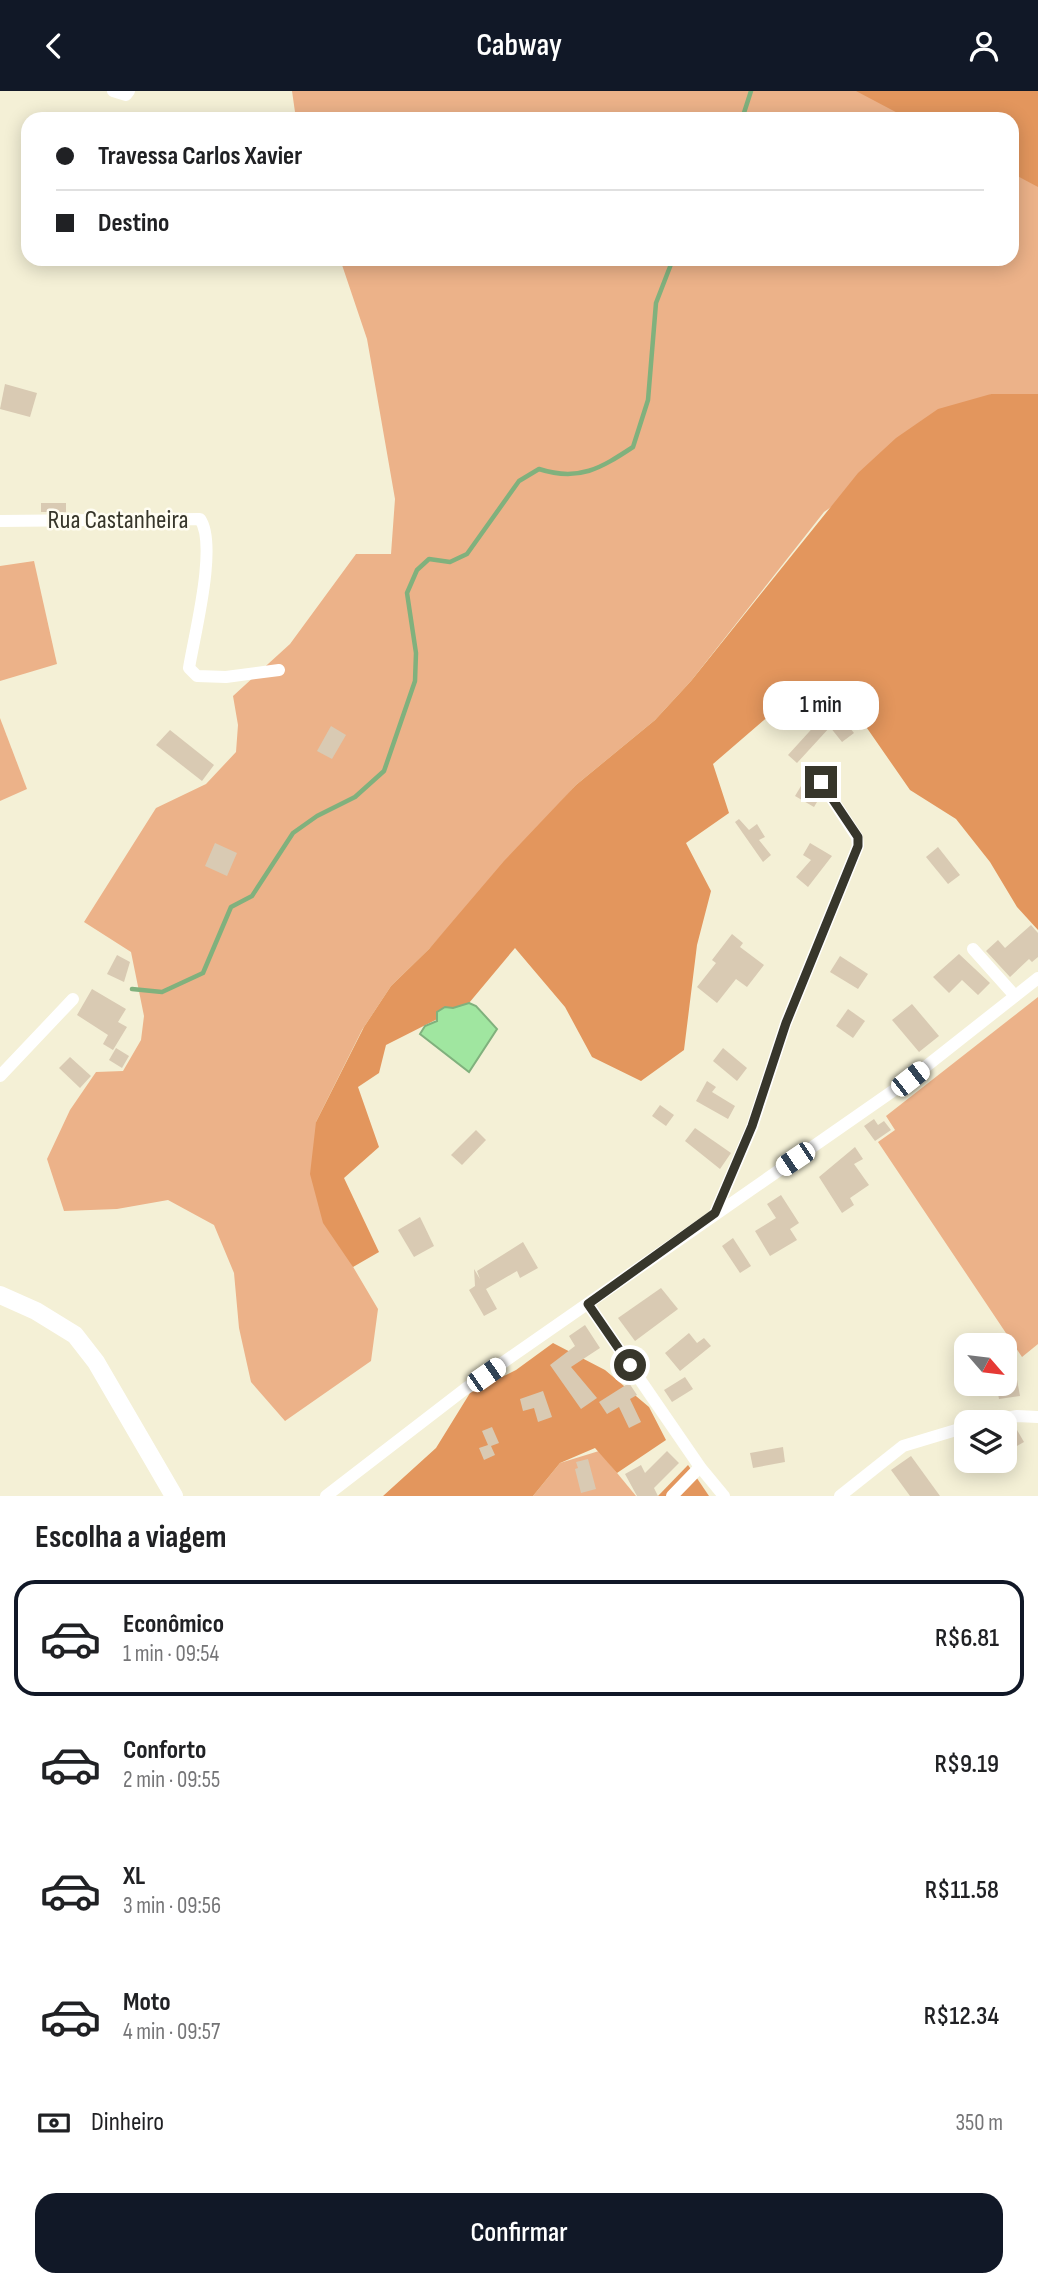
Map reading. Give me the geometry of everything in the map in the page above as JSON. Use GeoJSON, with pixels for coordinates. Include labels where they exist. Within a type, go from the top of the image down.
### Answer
{"type":"FeatureCollection","features":[{"type":"Feature","properties":{"kind":"street"},"geometry":{"type":"LineString","coordinates":[[113,91],[126,95],[129,91]]}},
{"type":"Feature","properties":{"kind":"street","name":"Rua Castanheira"},"geometry":{"type":"LineString","coordinates":[[0,520],[200,519],[205,527],[206,558],[189,668],[197,676],[226,677],[279,670]]}},
{"type":"Feature","properties":{"kind":"street"},"geometry":{"type":"LineString","coordinates":[[715,1213],[752,1126],[786,1023],[858,846],[858,837],[821,782]]}},
{"type":"Feature","properties":{"kind":"street"},"geometry":{"type":"LineString","coordinates":[[973,949],[1015,996]]}},
{"type":"Feature","properties":{"kind":"street"},"geometry":{"type":"LineString","coordinates":[[326,1496],[465,1389],[910,1079],[1038,978]]}},
{"type":"Feature","properties":{"kind":"street"},"geometry":{"type":"LineString","coordinates":[[0,1076],[73,999]]}},
{"type":"Feature","properties":{"kind":"street"},"geometry":{"type":"LineString","coordinates":[[0,1295],[36,1311],[75,1335],[96,1362],[174,1496]]}},
{"type":"Feature","properties":{"kind":"street"},"geometry":{"type":"LineString","coordinates":[[588,1304],[700,1467],[724,1496]]}},
{"type":"Feature","properties":{"kind":"street"},"geometry":{"type":"LineString","coordinates":[[1017,1416],[1038,1417]]}},
{"type":"Feature","properties":{"kind":"street"},"geometry":{"type":"LineString","coordinates":[[840,1496],[902,1445],[954,1430]]}},
{"type":"Feature","properties":{"kind":"street"},"geometry":{"type":"LineString","coordinates":[[672,1496],[700,1467]]}},
{"type":"Feature","properties":{"kind":"shaded area"},"geometry":{"type":"Polygon","coordinates":[[[292,91],[1038,91],[1038,394],[991,394],[824,512],[691,681],[655,720],[576,785],[429,949],[391,986],[362,1030],[316,1122],[352,1265],[378,1309],[371,1361],[285,1421],[251,1382],[239,1328],[234,1273],[214,1225],[168,1200],[117,1209],[64,1211],[47,1159],[70,1110],[96,1072],[123,1071],[141,1040],[144,1016],[131,952],[84,922],[156,808],[206,784],[236,752],[238,725],[233,696],[290,644],[356,554],[391,554],[395,499],[367,339],[342,266],[1019,266],[1019,112],[295,112],[292,91]]]}},
{"type":"Feature","properties":{"kind":"shaded area"},"geometry":{"type":"Polygon","coordinates":[[[856,91],[1038,91],[1038,187],[1019,177],[1019,112],[896,112],[856,91]]]}},
{"type":"Feature","properties":{"kind":"shaded area"},"geometry":{"type":"Polygon","coordinates":[[[991,394],[1038,394],[1038,930],[1017,907],[990,862],[956,819],[910,790],[860,718],[828,695],[785,702],[713,764],[729,813],[686,843],[711,891],[697,945],[684,1050],[641,1081],[592,1057],[565,1007],[515,948],[469,1003],[386,1045],[379,1073],[358,1087],[379,1147],[344,1178],[379,1252],[353,1267],[323,1223],[310,1174],[316,1122],[364,1027],[391,986],[429,949],[504,861],[576,785],[655,720],[691,681],[858,473],[896,438],[938,409],[991,394]]]}},
{"type":"Feature","properties":{"kind":"shaded area"},"geometry":{"type":"Polygon","coordinates":[[[34,561],[57,664],[0,681],[0,566],[34,561]]]}},
{"type":"Feature","properties":{"kind":"shaded area"},"geometry":{"type":"Polygon","coordinates":[[[0,718],[27,789],[0,801],[0,718]]]}},
{"type":"Feature","properties":{"kind":"shaded area"},"geometry":{"type":"Polygon","coordinates":[[[1038,997],[1038,1344],[1022,1357],[1017,1350],[1017,1333],[1006,1333],[878,1142],[895,1130],[886,1116],[1038,997]]]}},
{"type":"Feature","properties":{"kind":"shaded area"},"geometry":{"type":"Polygon","coordinates":[[[469,1003],[476,1006],[497,1029],[469,1072],[420,1034],[425,1026],[437,1021],[437,1012],[445,1007],[453,1008],[469,1003]]]}},
{"type":"Feature","properties":{"kind":"shaded area"},"geometry":{"type":"Polygon","coordinates":[[[553,1343],[605,1370],[649,1407],[666,1440],[617,1473],[595,1448],[560,1463],[533,1496],[383,1496],[436,1448],[470,1393],[516,1370],[553,1343]]]}},
{"type":"Feature","properties":{"kind":"shaded area"},"geometry":{"type":"Polygon","coordinates":[[[599,1451],[636,1496],[533,1496],[560,1463],[599,1451]]]}},
{"type":"Feature","properties":{"kind":"shaded area"},"geometry":{"type":"Polygon","coordinates":[[[688,1465],[709,1496],[658,1496],[688,1465]]]}},
{"type":"Feature","properties":{"kind":"building"},"geometry":{"type":"Polygon","coordinates":[[[5,384],[37,393],[30,417],[0,409],[5,384]]]}},
{"type":"Feature","properties":{"kind":"building"},"geometry":{"type":"Polygon","coordinates":[[[41,503],[66,503],[66,512],[41,512],[41,503]]]}},
{"type":"Feature","properties":{"kind":"building"},"geometry":{"type":"Polygon","coordinates":[[[847,700],[850,704],[840,716],[854,733],[842,742],[830,727],[797,763],[788,755],[819,721],[847,700]]]}},
{"type":"Feature","properties":{"kind":"building"},"geometry":{"type":"Polygon","coordinates":[[[331,726],[346,735],[332,759],[317,751],[331,726]]]}},
{"type":"Feature","properties":{"kind":"building"},"geometry":{"type":"Polygon","coordinates":[[[170,730],[214,765],[202,781],[156,745],[170,730]]]}},
{"type":"Feature","properties":{"kind":"building"},"geometry":{"type":"Polygon","coordinates":[[[804,781],[814,787],[820,797],[814,807],[795,796],[804,781]]]}},
{"type":"Feature","properties":{"kind":"building"},"geometry":{"type":"Polygon","coordinates":[[[739,819],[749,830],[757,824],[765,837],[759,840],[771,855],[763,862],[735,822],[739,819]]]}},
{"type":"Feature","properties":{"kind":"building"},"geometry":{"type":"Polygon","coordinates":[[[215,843],[237,853],[227,876],[205,866],[215,843]]]}},
{"type":"Feature","properties":{"kind":"building"},"geometry":{"type":"Polygon","coordinates":[[[810,843],[832,856],[808,887],[796,877],[811,860],[803,855],[810,843]]]}},
{"type":"Feature","properties":{"kind":"building"},"geometry":{"type":"Polygon","coordinates":[[[938,847],[960,875],[948,884],[926,857],[938,847]]]}},
{"type":"Feature","properties":{"kind":"building"},"geometry":{"type":"Polygon","coordinates":[[[1031,925],[1038,933],[1038,957],[1032,962],[1029,959],[1010,977],[986,951],[998,940],[1005,948],[1031,925]]]}},
{"type":"Feature","properties":{"kind":"building"},"geometry":{"type":"Polygon","coordinates":[[[732,934],[743,943],[740,947],[764,965],[747,987],[736,979],[717,1003],[697,987],[716,963],[712,960],[732,934]]]}},
{"type":"Feature","properties":{"kind":"building"},"geometry":{"type":"Polygon","coordinates":[[[959,954],[990,983],[978,995],[962,980],[949,993],[933,977],[959,954]]]}},
{"type":"Feature","properties":{"kind":"building"},"geometry":{"type":"Polygon","coordinates":[[[117,955],[130,962],[124,982],[107,974],[117,955]]]}},
{"type":"Feature","properties":{"kind":"building"},"geometry":{"type":"Polygon","coordinates":[[[840,956],[868,974],[858,989],[830,972],[840,956]]]}},
{"type":"Feature","properties":{"kind":"building"},"geometry":{"type":"Polygon","coordinates":[[[92,989],[126,1009],[118,1022],[127,1027],[113,1050],[103,1044],[108,1035],[77,1015],[92,989]]]}},
{"type":"Feature","properties":{"kind":"building"},"geometry":{"type":"Polygon","coordinates":[[[912,1004],[939,1036],[919,1052],[892,1020],[912,1004]]]}},
{"type":"Feature","properties":{"kind":"building"},"geometry":{"type":"Polygon","coordinates":[[[848,1009],[865,1021],[853,1038],[836,1026],[848,1009]]]}},
{"type":"Feature","properties":{"kind":"building"},"geometry":{"type":"Polygon","coordinates":[[[116,1048],[129,1056],[122,1068],[109,1060],[116,1048]]]}},
{"type":"Feature","properties":{"kind":"building"},"geometry":{"type":"Polygon","coordinates":[[[723,1048],[747,1068],[737,1081],[713,1061],[723,1048]]]}},
{"type":"Feature","properties":{"kind":"building"},"geometry":{"type":"Polygon","coordinates":[[[70,1057],[91,1076],[80,1088],[59,1068],[70,1057]]]}},
{"type":"Feature","properties":{"kind":"building"},"geometry":{"type":"Polygon","coordinates":[[[707,1081],[716,1087],[712,1092],[735,1106],[728,1119],[696,1101],[707,1081]]]}},
{"type":"Feature","properties":{"kind":"building"},"geometry":{"type":"Polygon","coordinates":[[[660,1105],[674,1115],[666,1126],[652,1116],[660,1105]]]}},
{"type":"Feature","properties":{"kind":"building"},"geometry":{"type":"Polygon","coordinates":[[[874,1119],[878,1125],[884,1121],[891,1130],[875,1141],[864,1126],[874,1119]]]}},
{"type":"Feature","properties":{"kind":"building"},"geometry":{"type":"Polygon","coordinates":[[[695,1128],[731,1153],[720,1169],[685,1141],[695,1128]]]}},
{"type":"Feature","properties":{"kind":"building"},"geometry":{"type":"Polygon","coordinates":[[[476,1130],[486,1140],[462,1165],[451,1155],[476,1130]]]}},
{"type":"Feature","properties":{"kind":"building"},"geometry":{"type":"Polygon","coordinates":[[[855,1147],[863,1159],[854,1164],[869,1185],[850,1198],[854,1205],[842,1213],[819,1177],[855,1147]]]}},
{"type":"Feature","properties":{"kind":"building"},"geometry":{"type":"Polygon","coordinates":[[[781,1195],[799,1223],[790,1229],[797,1240],[770,1256],[755,1231],[776,1218],[767,1204],[781,1195]]]}},
{"type":"Feature","properties":{"kind":"building"},"geometry":{"type":"Polygon","coordinates":[[[420,1217],[434,1246],[414,1257],[398,1230],[420,1217]]]}},
{"type":"Feature","properties":{"kind":"building"},"geometry":{"type":"Polygon","coordinates":[[[733,1238],[751,1266],[740,1273],[722,1246],[733,1238]]]}},
{"type":"Feature","properties":{"kind":"building"},"geometry":{"type":"Polygon","coordinates":[[[523,1242],[538,1268],[520,1278],[517,1271],[486,1289],[497,1309],[484,1316],[469,1290],[475,1286],[474,1269],[480,1279],[477,1271],[523,1242]]]}},
{"type":"Feature","properties":{"kind":"building"},"geometry":{"type":"Polygon","coordinates":[[[661,1288],[678,1309],[635,1341],[618,1318],[661,1288]]]}},
{"type":"Feature","properties":{"kind":"building"},"geometry":{"type":"Polygon","coordinates":[[[585,1325],[600,1348],[571,1367],[597,1398],[581,1409],[550,1365],[575,1346],[569,1336],[585,1325]]]}},
{"type":"Feature","properties":{"kind":"building"},"geometry":{"type":"Polygon","coordinates":[[[689,1333],[697,1343],[704,1338],[711,1346],[680,1371],[665,1353],[689,1333]]]}},
{"type":"Feature","properties":{"kind":"building"},"geometry":{"type":"Polygon","coordinates":[[[685,1377],[693,1389],[672,1402],[664,1390],[685,1377]]]}},
{"type":"Feature","properties":{"kind":"building"},"geometry":{"type":"Polygon","coordinates":[[[629,1383],[637,1395],[630,1399],[641,1422],[629,1428],[619,1407],[607,1414],[599,1402],[629,1383]]]}},
{"type":"Feature","properties":{"kind":"building"},"geometry":{"type":"Polygon","coordinates":[[[543,1391],[552,1417],[538,1422],[534,1408],[523,1411],[520,1399],[543,1391]]]}},
{"type":"Feature","properties":{"kind":"building"},"geometry":{"type":"Polygon","coordinates":[[[492,1427],[499,1443],[491,1446],[495,1455],[484,1460],[479,1448],[488,1445],[482,1431],[492,1427]]]}},
{"type":"Feature","properties":{"kind":"building"},"geometry":{"type":"Polygon","coordinates":[[[1017,1430],[1024,1442],[1017,1446],[1017,1430]]]}},
{"type":"Feature","properties":{"kind":"building"},"geometry":{"type":"Polygon","coordinates":[[[783,1447],[785,1462],[753,1468],[750,1453],[783,1447]]]}},
{"type":"Feature","properties":{"kind":"building"},"geometry":{"type":"Polygon","coordinates":[[[667,1451],[679,1463],[654,1488],[658,1496],[637,1496],[625,1474],[641,1465],[645,1473],[667,1451]]]}},
{"type":"Feature","properties":{"kind":"building"},"geometry":{"type":"Polygon","coordinates":[[[911,1456],[940,1496],[910,1496],[891,1470],[911,1456]]]}},
{"type":"Feature","properties":{"kind":"building"},"geometry":{"type":"Polygon","coordinates":[[[588,1459],[596,1489],[581,1493],[575,1469],[578,1468],[576,1462],[588,1459]]]}},
{"type":"Feature","properties":{"kind":"waterway"},"geometry":{"type":"LineString","coordinates":[[744,112],[751,91]]}},
{"type":"Feature","properties":{"kind":"waterway"},"geometry":{"type":"LineString","coordinates":[[132,989],[162,992],[203,973],[231,907],[252,896],[293,833],[317,816],[355,797],[384,771],[415,681],[416,653],[407,593],[417,570],[429,559],[450,562],[467,554],[519,481],[539,469],[566,474],[589,471],[633,447],[648,400],[656,303],[670,266]]}},
{"type":"Feature","properties":{"kind":"route"},"geometry":{"type":"LineString","coordinates":[[630,1365],[588,1304],[715,1213],[752,1126],[786,1023],[858,846],[858,837],[821,782]]}}]}
